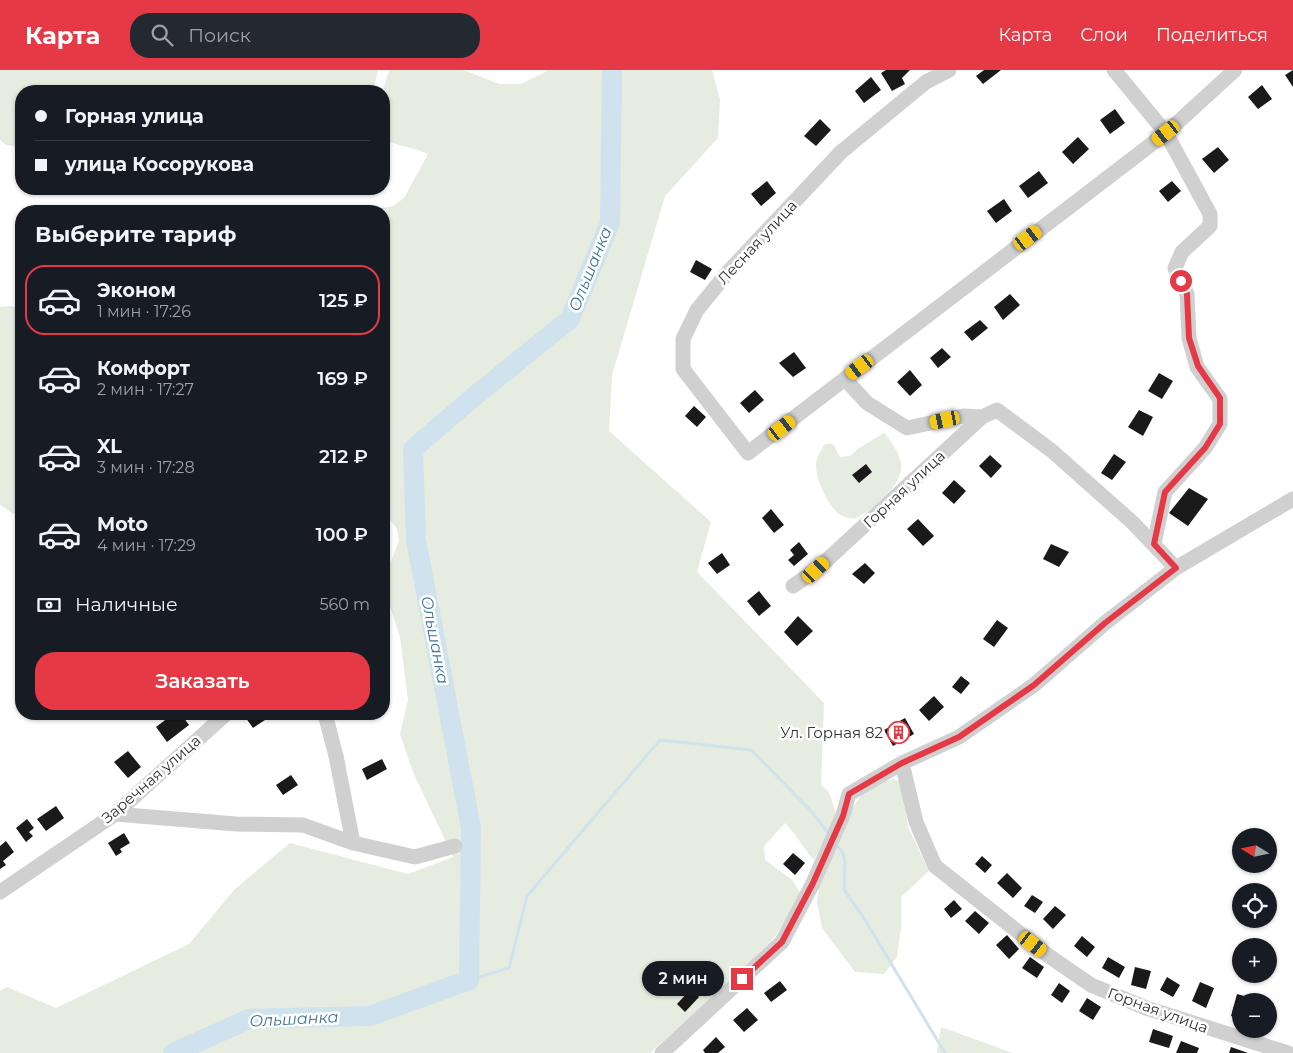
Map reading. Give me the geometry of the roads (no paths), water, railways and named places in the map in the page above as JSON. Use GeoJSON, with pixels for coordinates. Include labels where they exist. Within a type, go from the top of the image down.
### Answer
{"type":"FeatureCollection","features":[{"type":"Feature","properties":{"kind":"street","name":"Лесная улица"},"geometry":{"type":"LineString","coordinates":[[845,378],[748,453],[683,369],[683,339],[697,310],[728,272],[841,152],[926,82],[949,70]]}},
{"type":"Feature","properties":{"kind":"street"},"geometry":{"type":"LineString","coordinates":[[1114,70],[1166,133],[1210,214],[1210,226],[1182,252],[1175,268],[1187,294],[1189,338],[1198,366],[1220,398],[1220,424],[1205,448],[1165,492],[1154,544]]}},
{"type":"Feature","properties":{"kind":"street"},"geometry":{"type":"LineString","coordinates":[[1176,568],[1132,522],[1052,451],[996,410],[982,417],[964,416],[907,428],[867,404],[845,378],[1166,133],[1235,70]]}},
{"type":"Feature","properties":{"kind":"street","name":"Горная улица"},"geometry":{"type":"LineString","coordinates":[[793,586],[816,570],[982,417]]}},
{"type":"Feature","properties":{"kind":"street"},"geometry":{"type":"LineString","coordinates":[[662,1053],[782,942],[813,883],[843,816],[849,794],[902,763],[959,737],[1034,685],[1105,623],[1176,568],[1293,499]]}},
{"type":"Feature","properties":{"kind":"street","name":"Заречная улица"},"geometry":{"type":"LineString","coordinates":[[0,892],[115,814],[219,720]]}},
{"type":"Feature","properties":{"kind":"street"},"geometry":{"type":"LineString","coordinates":[[327,720],[336,756],[353,843]]}},
{"type":"Feature","properties":{"kind":"street","name":"Горная улица"},"geometry":{"type":"LineString","coordinates":[[902,763],[916,822],[935,866],[1046,954],[1091,985],[1146,1008],[1288,1053]]}},
{"type":"Feature","properties":{"kind":"street"},"geometry":{"type":"LineString","coordinates":[[115,814],[236,824],[303,825],[353,843],[415,858],[455,846]]}},
{"type":"Feature","properties":{"kind":"waterway","name":"Ольшанка"},"geometry":{"type":"LineString","coordinates":[[173,1053],[249,1019],[370,1016],[469,980],[471,828],[416,540],[413,449],[570,319],[610,223],[612,70]]}},
{"type":"Feature","properties":{"kind":"waterway"},"geometry":{"type":"LineString","coordinates":[[469,980],[509,968],[527,896],[660,740],[751,750],[811,811],[829,834]]}},
{"type":"Feature","properties":{"kind":"waterway"},"geometry":{"type":"LineString","coordinates":[[835,843],[842,851],[845,862],[844,890],[862,915],[945,1053]]}},
{"type":"Feature","properties":{"kind":"place","name":"Ул. Горная 82"},"geometry":{"type":"Point","coordinates":[899,732]}}]}
